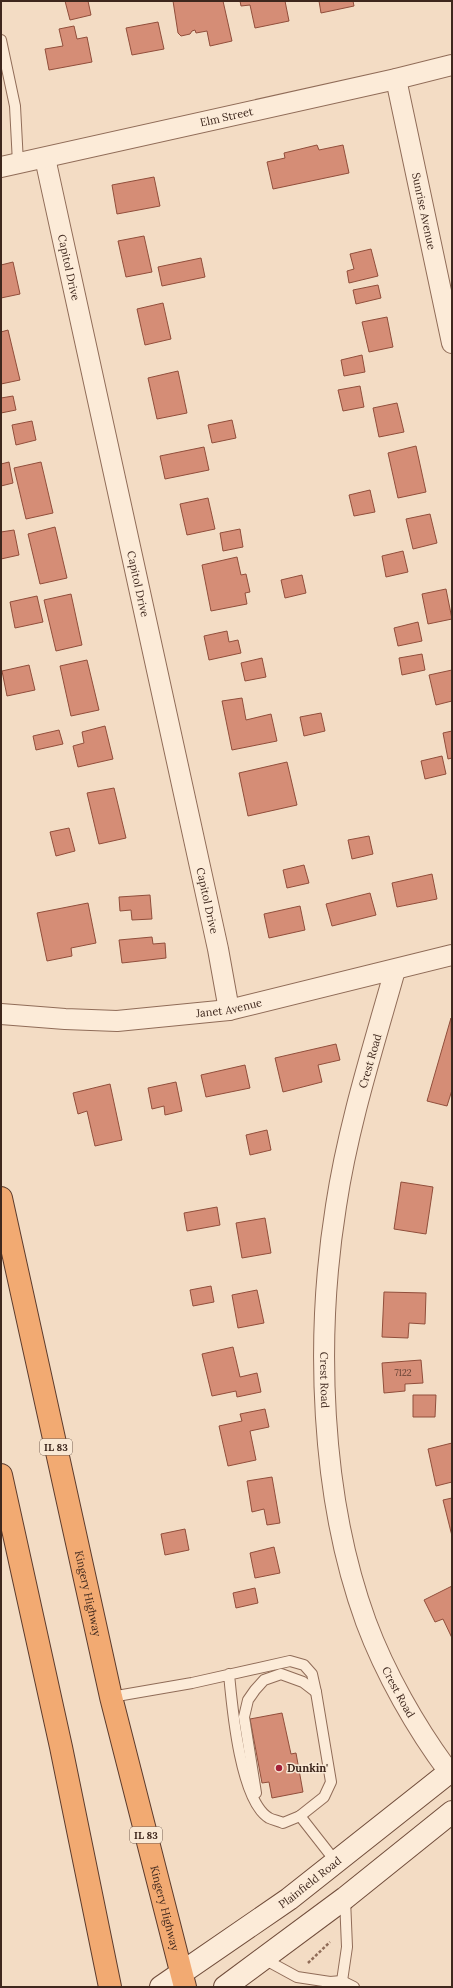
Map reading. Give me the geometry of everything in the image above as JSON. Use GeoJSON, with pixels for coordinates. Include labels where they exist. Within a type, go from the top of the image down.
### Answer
{"type":"FeatureCollection","features":[{"type":"Feature","properties":{"kind":"highway","name":"Kingery Highway"},"geometry":{"type":"LineString","coordinates":[[1,1198],[111,1697],[183,1980]]}},
{"type":"Feature","properties":{"kind":"highway"},"geometry":{"type":"LineString","coordinates":[[1,1475],[61,1747],[110,1987]]}},
{"type":"Feature","properties":{"kind":"main road","name":"Plainfield Road"},"geometry":{"type":"LineString","coordinates":[[161,1987],[183,1980],[451,1771]]}},
{"type":"Feature","properties":{"kind":"main road"},"geometry":{"type":"LineString","coordinates":[[225,1987],[345,1898],[452,1812]]}},
{"type":"Feature","properties":{"kind":"street","name":"Elm Street"},"geometry":{"type":"LineString","coordinates":[[10,165],[396,80],[452,66]]}},
{"type":"Feature","properties":{"kind":"street","name":"Sunrise Avenue"},"geometry":{"type":"LineString","coordinates":[[396,80],[452,343]]}},
{"type":"Feature","properties":{"kind":"street","name":"Capitol Drive"},"geometry":{"type":"LineString","coordinates":[[45,158],[218,949],[229,1010]]}},
{"type":"Feature","properties":{"kind":"street","name":"Janet Avenue"},"geometry":{"type":"LineString","coordinates":[[1,1014],[117,1021],[229,1010],[395,970],[452,954]]}},
{"type":"Feature","properties":{"kind":"street","name":"Crest Road"},"geometry":{"type":"LineString","coordinates":[[395,970],[353,1122],[336,1206],[326,1299],[325,1394],[334,1488],[342,1537],[354,1586],[366,1622],[387,1668],[429,1745],[451,1771]]}},
{"type":"Feature","properties":{"kind":"lane"},"geometry":{"type":"LineString","coordinates":[[1,40],[15,106],[10,165]]}},
{"type":"Feature","properties":{"kind":"lane"},"geometry":{"type":"LineString","coordinates":[[111,1697],[192,1683],[229,1674],[290,1661],[304,1665],[312,1674],[331,1782],[324,1797],[300,1816],[283,1823],[268,1818],[258,1806],[245,1778],[234,1723],[229,1674]]}},
{"type":"Feature","properties":{"kind":"lane"},"geometry":{"type":"LineString","coordinates":[[258,1806],[244,1717],[248,1700],[264,1680],[282,1674],[303,1682],[316,1692]]}},
{"type":"Feature","properties":{"kind":"lane"},"geometry":{"type":"LineString","coordinates":[[300,1816],[336,1862]]}},
{"type":"Feature","properties":{"kind":"lane"},"geometry":{"type":"LineString","coordinates":[[342,1981],[348,1947],[345,1898]]}},
{"type":"Feature","properties":{"kind":"lane"},"geometry":{"type":"LineString","coordinates":[[264,1959],[297,1977],[316,1984],[342,1981],[354,1987]]}},
{"type":"Feature","properties":{"kind":"path"},"geometry":{"type":"LineString","coordinates":[[303,1967],[330,1942]]}},
{"type":"Feature","properties":{"kind":"building"},"geometry":{"type":"Polygon","coordinates":[[[65,1],[88,1],[91,15],[70,20],[65,1]]]}},
{"type":"Feature","properties":{"kind":"building"},"geometry":{"type":"Polygon","coordinates":[[[173,1],[223,1],[232,41],[210,46],[207,31],[196,33],[195,30],[190,34],[181,36],[178,33],[173,1]]]}},
{"type":"Feature","properties":{"kind":"building"},"geometry":{"type":"Polygon","coordinates":[[[240,1],[285,1],[289,21],[255,28],[250,5],[241,6],[240,1]]]}},
{"type":"Feature","properties":{"kind":"building"},"geometry":{"type":"Polygon","coordinates":[[[319,1],[353,1],[354,6],[321,13],[319,1]]]}},
{"type":"Feature","properties":{"kind":"building"},"geometry":{"type":"Polygon","coordinates":[[[158,22],[164,49],[132,55],[126,28],[158,22]]]}},
{"type":"Feature","properties":{"kind":"building"},"geometry":{"type":"Polygon","coordinates":[[[74,26],[77,39],[87,37],[92,62],[49,70],[45,49],[63,46],[59,29],[74,26]]]}},
{"type":"Feature","properties":{"kind":"building"},"geometry":{"type":"Polygon","coordinates":[[[317,145],[319,150],[343,145],[349,173],[273,189],[267,162],[285,158],[284,153],[317,145]]]}},
{"type":"Feature","properties":{"kind":"building"},"geometry":{"type":"Polygon","coordinates":[[[154,177],[160,206],[117,214],[112,185],[154,177]]]}},
{"type":"Feature","properties":{"kind":"building"},"geometry":{"type":"Polygon","coordinates":[[[144,236],[152,272],[126,277],[118,241],[144,236]]]}},
{"type":"Feature","properties":{"kind":"building"},"geometry":{"type":"Polygon","coordinates":[[[371,249],[378,276],[349,283],[347,271],[354,269],[350,254],[371,249]]]}},
{"type":"Feature","properties":{"kind":"building"},"geometry":{"type":"Polygon","coordinates":[[[201,258],[205,277],[162,286],[158,267],[201,258]]]}},
{"type":"Feature","properties":{"kind":"building"},"geometry":{"type":"Polygon","coordinates":[[[13,262],[20,294],[1,298],[1,265],[13,262]]]}},
{"type":"Feature","properties":{"kind":"building"},"geometry":{"type":"Polygon","coordinates":[[[378,285],[381,298],[356,304],[353,290],[378,285]]]}},
{"type":"Feature","properties":{"kind":"building"},"geometry":{"type":"Polygon","coordinates":[[[163,303],[171,339],[145,345],[137,309],[163,303]]]}},
{"type":"Feature","properties":{"kind":"building"},"geometry":{"type":"Polygon","coordinates":[[[387,317],[393,347],[369,352],[362,322],[387,317]]]}},
{"type":"Feature","properties":{"kind":"building"},"geometry":{"type":"Polygon","coordinates":[[[8,330],[20,380],[1,384],[1,332],[8,330]]]}},
{"type":"Feature","properties":{"kind":"building"},"geometry":{"type":"Polygon","coordinates":[[[362,355],[365,372],[344,376],[341,360],[362,355]]]}},
{"type":"Feature","properties":{"kind":"building"},"geometry":{"type":"Polygon","coordinates":[[[178,371],[187,413],[157,419],[148,378],[178,371]]]}},
{"type":"Feature","properties":{"kind":"building"},"geometry":{"type":"Polygon","coordinates":[[[360,386],[364,407],[343,411],[338,390],[360,386]]]}},
{"type":"Feature","properties":{"kind":"building"},"geometry":{"type":"Polygon","coordinates":[[[13,396],[16,410],[1,413],[1,398],[13,396]]]}},
{"type":"Feature","properties":{"kind":"building"},"geometry":{"type":"Polygon","coordinates":[[[397,403],[404,432],[379,437],[373,408],[397,403]]]}},
{"type":"Feature","properties":{"kind":"building"},"geometry":{"type":"Polygon","coordinates":[[[232,420],[236,438],[212,443],[208,425],[232,420]]]}},
{"type":"Feature","properties":{"kind":"building"},"geometry":{"type":"Polygon","coordinates":[[[32,421],[36,440],[16,445],[12,425],[32,421]]]}},
{"type":"Feature","properties":{"kind":"building"},"geometry":{"type":"Polygon","coordinates":[[[416,446],[426,492],[398,498],[388,453],[416,446]]]}},
{"type":"Feature","properties":{"kind":"building"},"geometry":{"type":"Polygon","coordinates":[[[204,447],[209,470],[165,479],[160,456],[204,447]]]}},
{"type":"Feature","properties":{"kind":"building"},"geometry":{"type":"Polygon","coordinates":[[[9,462],[13,483],[1,486],[1,464],[9,462]]]}},
{"type":"Feature","properties":{"kind":"building"},"geometry":{"type":"Polygon","coordinates":[[[41,462],[53,513],[26,519],[14,468],[41,462]]]}},
{"type":"Feature","properties":{"kind":"building"},"geometry":{"type":"Polygon","coordinates":[[[370,490],[375,512],[354,516],[349,495],[370,490]]]}},
{"type":"Feature","properties":{"kind":"building"},"geometry":{"type":"Polygon","coordinates":[[[208,498],[215,529],[187,535],[180,504],[208,498]]]}},
{"type":"Feature","properties":{"kind":"building"},"geometry":{"type":"Polygon","coordinates":[[[430,514],[437,543],[413,549],[406,519],[430,514]]]}},
{"type":"Feature","properties":{"kind":"building"},"geometry":{"type":"Polygon","coordinates":[[[55,527],[67,578],[40,584],[28,534],[55,527]]]}},
{"type":"Feature","properties":{"kind":"building"},"geometry":{"type":"Polygon","coordinates":[[[240,529],[243,547],[223,551],[220,533],[240,529]]]}},
{"type":"Feature","properties":{"kind":"building"},"geometry":{"type":"Polygon","coordinates":[[[14,530],[19,555],[1,559],[1,532],[14,530]]]}},
{"type":"Feature","properties":{"kind":"building"},"geometry":{"type":"Polygon","coordinates":[[[403,551],[408,572],[386,577],[382,556],[403,551]]]}},
{"type":"Feature","properties":{"kind":"building"},"geometry":{"type":"Polygon","coordinates":[[[237,557],[241,575],[246,574],[250,592],[245,593],[247,604],[211,611],[202,565],[237,557]]]}},
{"type":"Feature","properties":{"kind":"building"},"geometry":{"type":"Polygon","coordinates":[[[302,575],[306,593],[285,598],[281,580],[302,575]]]}},
{"type":"Feature","properties":{"kind":"building"},"geometry":{"type":"Polygon","coordinates":[[[446,589],[452,619],[428,624],[422,594],[446,589]]]}},
{"type":"Feature","properties":{"kind":"building"},"geometry":{"type":"Polygon","coordinates":[[[71,594],[82,645],[56,651],[44,600],[71,594]]]}},
{"type":"Feature","properties":{"kind":"building"},"geometry":{"type":"Polygon","coordinates":[[[37,596],[43,622],[15,628],[10,602],[37,596]]]}},
{"type":"Feature","properties":{"kind":"building"},"geometry":{"type":"Polygon","coordinates":[[[418,622],[422,641],[398,646],[394,628],[418,622]]]}},
{"type":"Feature","properties":{"kind":"building"},"geometry":{"type":"Polygon","coordinates":[[[227,631],[229,642],[238,640],[241,653],[209,660],[204,636],[227,631]]]}},
{"type":"Feature","properties":{"kind":"building"},"geometry":{"type":"Polygon","coordinates":[[[422,654],[425,670],[402,675],[399,658],[422,654]]]}},
{"type":"Feature","properties":{"kind":"building"},"geometry":{"type":"Polygon","coordinates":[[[262,658],[266,677],[245,681],[241,663],[262,658]]]}},
{"type":"Feature","properties":{"kind":"building"},"geometry":{"type":"Polygon","coordinates":[[[87,660],[99,710],[71,716],[60,666],[87,660]]]}},
{"type":"Feature","properties":{"kind":"building"},"geometry":{"type":"Polygon","coordinates":[[[29,665],[35,690],[7,696],[2,671],[29,665]]]}},
{"type":"Feature","properties":{"kind":"building"},"geometry":{"type":"Polygon","coordinates":[[[452,670],[452,701],[436,705],[429,675],[452,670]]]}},
{"type":"Feature","properties":{"kind":"building"},"geometry":{"type":"Polygon","coordinates":[[[242,698],[246,720],[271,714],[277,741],[232,750],[222,701],[242,698]]]}},
{"type":"Feature","properties":{"kind":"building"},"geometry":{"type":"Polygon","coordinates":[[[321,713],[325,731],[304,736],[300,717],[321,713]]]}},
{"type":"Feature","properties":{"kind":"building"},"geometry":{"type":"Polygon","coordinates":[[[105,726],[113,759],[78,767],[73,746],[84,743],[82,732],[105,726]]]}},
{"type":"Feature","properties":{"kind":"building"},"geometry":{"type":"Polygon","coordinates":[[[59,730],[63,744],[36,750],[33,736],[59,730]]]}},
{"type":"Feature","properties":{"kind":"building"},"geometry":{"type":"Polygon","coordinates":[[[452,731],[452,758],[448,759],[443,733],[452,731]]]}},
{"type":"Feature","properties":{"kind":"building"},"geometry":{"type":"Polygon","coordinates":[[[442,756],[446,774],[425,779],[421,761],[442,756]]]}},
{"type":"Feature","properties":{"kind":"building"},"geometry":{"type":"Polygon","coordinates":[[[287,762],[297,805],[248,816],[239,773],[287,762]]]}},
{"type":"Feature","properties":{"kind":"building"},"geometry":{"type":"Polygon","coordinates":[[[114,788],[126,838],[99,844],[87,793],[114,788]]]}},
{"type":"Feature","properties":{"kind":"building"},"geometry":{"type":"Polygon","coordinates":[[[69,828],[75,851],[56,856],[50,832],[69,828]]]}},
{"type":"Feature","properties":{"kind":"building"},"geometry":{"type":"Polygon","coordinates":[[[369,836],[373,854],[352,859],[348,840],[369,836]]]}},
{"type":"Feature","properties":{"kind":"building"},"geometry":{"type":"Polygon","coordinates":[[[304,865],[309,883],[287,888],[283,870],[304,865]]]}},
{"type":"Feature","properties":{"kind":"building"},"geometry":{"type":"Polygon","coordinates":[[[432,874],[437,899],[397,907],[392,883],[432,874]]]}},
{"type":"Feature","properties":{"kind":"building"},"geometry":{"type":"Polygon","coordinates":[[[370,893],[376,915],[332,926],[326,904],[370,893]]]}},
{"type":"Feature","properties":{"kind":"building"},"geometry":{"type":"Polygon","coordinates":[[[150,895],[152,919],[132,920],[131,910],[120,911],[119,897],[150,895]]]}},
{"type":"Feature","properties":{"kind":"building"},"geometry":{"type":"Polygon","coordinates":[[[88,903],[96,943],[71,948],[72,956],[47,961],[37,913],[88,903]]]}},
{"type":"Feature","properties":{"kind":"building"},"geometry":{"type":"Polygon","coordinates":[[[300,906],[305,930],[269,938],[264,914],[300,906]]]}},
{"type":"Feature","properties":{"kind":"building"},"geometry":{"type":"Polygon","coordinates":[[[152,937],[153,944],[165,943],[166,958],[122,963],[119,940],[152,937]]]}},
{"type":"Feature","properties":{"kind":"building"},"geometry":{"type":"Polygon","coordinates":[[[451,1018],[452,1090],[447,1106],[427,1101],[451,1018]]]}},
{"type":"Feature","properties":{"kind":"building"},"geometry":{"type":"Polygon","coordinates":[[[336,1044],[340,1060],[318,1065],[322,1082],[283,1092],[275,1058],[336,1044]]]}},
{"type":"Feature","properties":{"kind":"building"},"geometry":{"type":"Polygon","coordinates":[[[245,1065],[250,1088],[206,1097],[201,1075],[245,1065]]]}},
{"type":"Feature","properties":{"kind":"building"},"geometry":{"type":"Polygon","coordinates":[[[176,1082],[182,1111],[165,1115],[164,1106],[152,1109],[148,1088],[176,1082]]]}},
{"type":"Feature","properties":{"kind":"building"},"geometry":{"type":"Polygon","coordinates":[[[110,1084],[122,1140],[95,1146],[87,1111],[78,1114],[73,1093],[110,1084]]]}},
{"type":"Feature","properties":{"kind":"building"},"geometry":{"type":"Polygon","coordinates":[[[267,1130],[271,1150],[250,1155],[246,1135],[267,1130]]]}},
{"type":"Feature","properties":{"kind":"building"},"geometry":{"type":"Polygon","coordinates":[[[401,1182],[433,1187],[426,1234],[394,1229],[401,1182]]]}},
{"type":"Feature","properties":{"kind":"building"},"geometry":{"type":"Polygon","coordinates":[[[217,1207],[220,1225],[187,1231],[184,1213],[217,1207]]]}},
{"type":"Feature","properties":{"kind":"building"},"geometry":{"type":"Polygon","coordinates":[[[265,1218],[271,1253],[242,1258],[236,1223],[265,1218]]]}},
{"type":"Feature","properties":{"kind":"building"},"geometry":{"type":"Polygon","coordinates":[[[211,1286],[214,1302],[193,1306],[190,1290],[211,1286]]]}},
{"type":"Feature","properties":{"kind":"building"},"geometry":{"type":"Polygon","coordinates":[[[257,1290],[264,1323],[238,1328],[232,1295],[257,1290]]]}},
{"type":"Feature","properties":{"kind":"building"},"geometry":{"type":"Polygon","coordinates":[[[384,1292],[426,1293],[425,1324],[409,1323],[408,1338],[382,1337],[384,1292]]]}},
{"type":"Feature","properties":{"kind":"building"},"geometry":{"type":"Polygon","coordinates":[[[233,1347],[240,1377],[257,1373],[261,1392],[237,1397],[236,1391],[212,1396],[202,1354],[233,1347]]]}},
{"type":"Feature","properties":{"kind":"building"},"geometry":{"type":"Polygon","coordinates":[[[421,1360],[423,1383],[405,1384],[405,1391],[384,1393],[382,1363],[421,1360]]]}},
{"type":"Feature","properties":{"kind":"building"},"geometry":{"type":"Polygon","coordinates":[[[413,1395],[436,1395],[435,1417],[413,1417],[413,1395]]]}},
{"type":"Feature","properties":{"kind":"building"},"geometry":{"type":"Polygon","coordinates":[[[265,1409],[269,1427],[250,1431],[256,1460],[228,1466],[219,1426],[242,1421],[240,1414],[265,1409]]]}},
{"type":"Feature","properties":{"kind":"building"},"geometry":{"type":"Polygon","coordinates":[[[452,1443],[452,1482],[436,1486],[428,1449],[452,1443]]]}},
{"type":"Feature","properties":{"kind":"building"},"geometry":{"type":"Polygon","coordinates":[[[272,1477],[280,1523],[267,1525],[264,1509],[252,1512],[247,1481],[272,1477]]]}},
{"type":"Feature","properties":{"kind":"building"},"geometry":{"type":"Polygon","coordinates":[[[452,1498],[452,1536],[443,1500],[452,1498]]]}},
{"type":"Feature","properties":{"kind":"building"},"geometry":{"type":"Polygon","coordinates":[[[185,1529],[189,1550],[165,1555],[161,1534],[185,1529]]]}},
{"type":"Feature","properties":{"kind":"building"},"geometry":{"type":"Polygon","coordinates":[[[274,1547],[280,1573],[255,1578],[250,1553],[274,1547]]]}},
{"type":"Feature","properties":{"kind":"building"},"geometry":{"type":"Polygon","coordinates":[[[452,1586],[452,1638],[443,1619],[435,1622],[424,1600],[452,1586]]]}},
{"type":"Feature","properties":{"kind":"building"},"geometry":{"type":"Polygon","coordinates":[[[255,1588],[258,1603],[236,1608],[233,1593],[255,1588]]]}},
{"type":"Feature","properties":{"kind":"building","name":"Dunkin'"},"geometry":{"type":"Polygon","coordinates":[[[282,1713],[291,1754],[296,1753],[303,1792],[272,1798],[269,1782],[262,1783],[250,1719],[282,1713]]]}},
{"type":"Feature","properties":{"kind":"place","name":"Dunkin'"},"geometry":{"type":"Point","coordinates":[279,1768]}}]}
